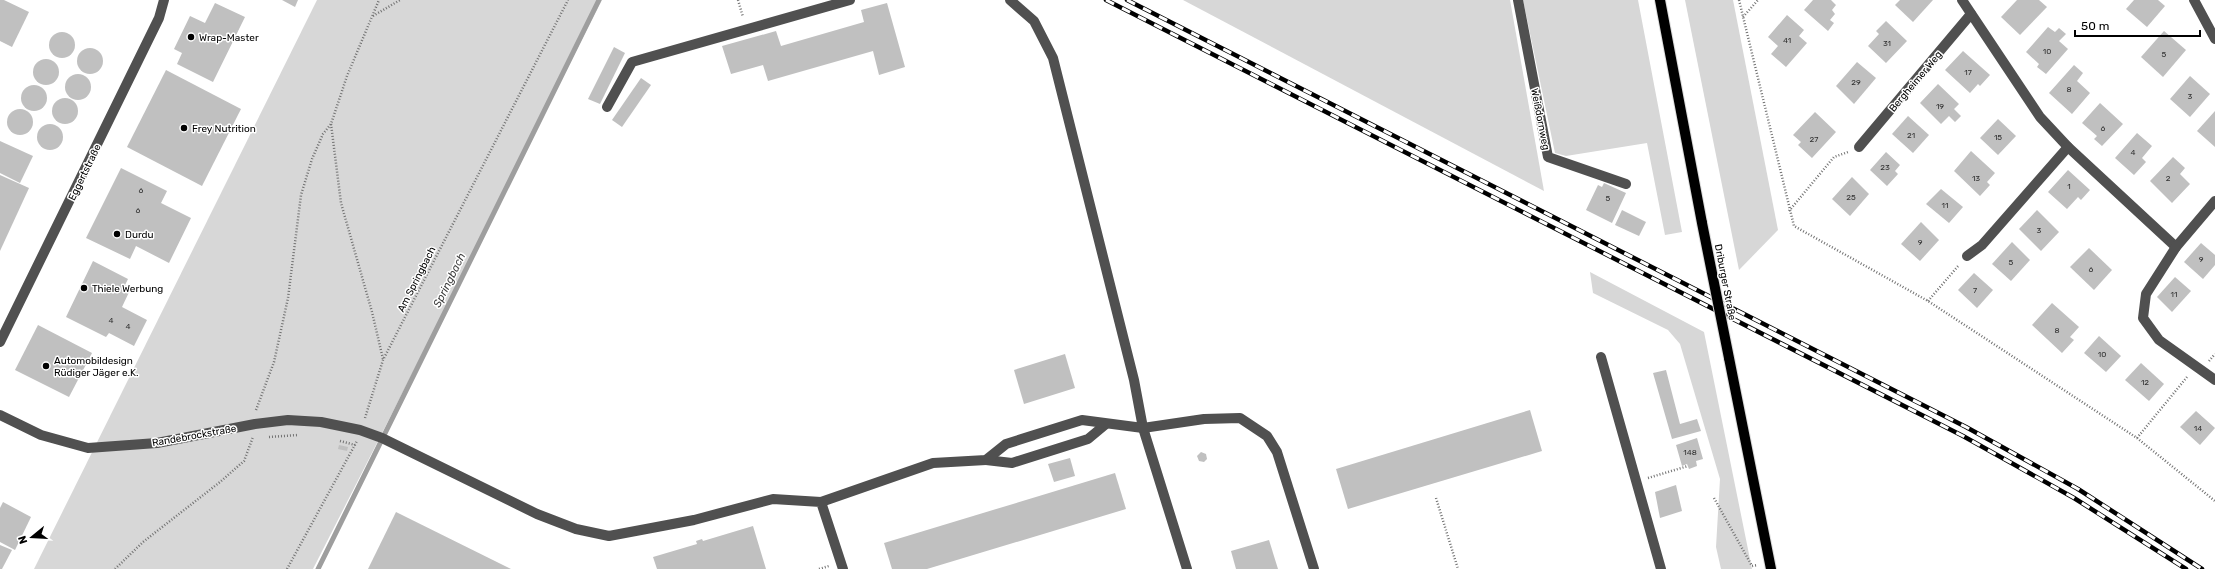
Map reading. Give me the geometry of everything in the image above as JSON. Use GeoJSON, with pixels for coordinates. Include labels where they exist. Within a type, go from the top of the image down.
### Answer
{"type":"FeatureCollection","features":[{"type":"Feature","properties":{"kind":"main road","name":"Driburger Straße"},"geometry":{"type":"LineString","coordinates":[[1660,0],[1728,358],[1771,569]]}},
{"type":"Feature","properties":{"kind":"street","name":"Eggertstraße"},"geometry":{"type":"LineString","coordinates":[[0,342],[159,18],[164,0]]}},
{"type":"Feature","properties":{"kind":"street"},"geometry":{"type":"LineString","coordinates":[[607,107],[632,62],[850,0]]}},
{"type":"Feature","properties":{"kind":"street"},"geometry":{"type":"LineString","coordinates":[[1010,0],[1034,21],[1053,58],[1134,380],[1143,428],[1187,569]]}},
{"type":"Feature","properties":{"kind":"street","name":"Weißdornweg"},"geometry":{"type":"LineString","coordinates":[[1518,0],[1548,158],[1626,184]]}},
{"type":"Feature","properties":{"kind":"street"},"geometry":{"type":"LineString","coordinates":[[1962,0],[2040,117],[2068,147],[2176,247]]}},
{"type":"Feature","properties":{"kind":"street"},"geometry":{"type":"LineString","coordinates":[[2194,0],[2215,39]]}},
{"type":"Feature","properties":{"kind":"street","name":"Bergheimer Weg"},"geometry":{"type":"LineString","coordinates":[[1859,147],[1971,14]]}},
{"type":"Feature","properties":{"kind":"street"},"geometry":{"type":"LineString","coordinates":[[1967,256],[1982,245],[2068,147]]}},
{"type":"Feature","properties":{"kind":"street"},"geometry":{"type":"LineString","coordinates":[[2215,201],[2176,247],[2146,294],[2143,318],[2159,340],[2215,380]]}},
{"type":"Feature","properties":{"kind":"street"},"geometry":{"type":"LineString","coordinates":[[1601,357],[1661,569]]}},
{"type":"Feature","properties":{"kind":"street","name":"Randebrockstraße"},"geometry":{"type":"LineString","coordinates":[[0,415],[41,435],[88,448],[157,443],[255,424],[288,420],[321,422],[360,430],[386,440],[537,514],[576,529],[609,536],[694,520],[773,499],[821,502]]}},
{"type":"Feature","properties":{"kind":"street"},"geometry":{"type":"LineString","coordinates":[[986,460],[1006,444],[1082,420],[1143,428],[1204,419],[1240,418],[1267,436],[1276,452],[1314,569]]}},
{"type":"Feature","properties":{"kind":"street"},"geometry":{"type":"LineString","coordinates":[[843,569],[821,502],[933,463],[986,460],[1012,463],[1088,439],[1106,424]]}},
{"type":"Feature","properties":{"kind":"path"},"geometry":{"type":"LineString","coordinates":[[115,569],[143,542],[220,482],[244,460],[252,444],[256,411],[274,362],[288,298],[301,195],[312,159],[323,134],[330,124],[347,76],[379,0]]}},
{"type":"Feature","properties":{"kind":"path"},"geometry":{"type":"LineString","coordinates":[[373,17],[400,0]]}},
{"type":"Feature","properties":{"kind":"path","name":"Am Springbach"},"geometry":{"type":"LineString","coordinates":[[287,569],[355,445],[371,401],[383,360],[568,0]]}},
{"type":"Feature","properties":{"kind":"path"},"geometry":{"type":"LineString","coordinates":[[738,0],[747,30]]}},
{"type":"Feature","properties":{"kind":"path"},"geometry":{"type":"LineString","coordinates":[[1739,0],[1742,18],[1789,211],[1794,226],[1928,301],[2137,438],[2215,501]]}},
{"type":"Feature","properties":{"kind":"path"},"geometry":{"type":"LineString","coordinates":[[1742,18],[1758,0]]}},
{"type":"Feature","properties":{"kind":"path"},"geometry":{"type":"LineString","coordinates":[[330,124],[341,203],[372,312],[383,360]]}},
{"type":"Feature","properties":{"kind":"path"},"geometry":{"type":"LineString","coordinates":[[1789,211],[1834,157],[1859,147]]}},
{"type":"Feature","properties":{"kind":"path"},"geometry":{"type":"LineString","coordinates":[[1928,301],[1967,256]]}},
{"type":"Feature","properties":{"kind":"path"},"geometry":{"type":"LineString","coordinates":[[2137,438],[2196,367]]}},
{"type":"Feature","properties":{"kind":"path"},"geometry":{"type":"LineString","coordinates":[[1636,482],[1688,466]]}},
{"type":"Feature","properties":{"kind":"path"},"geometry":{"type":"LineString","coordinates":[[1436,498],[1458,569]]}},
{"type":"Feature","properties":{"kind":"path"},"geometry":{"type":"LineString","coordinates":[[1714,498],[1752,566]]}},
{"type":"Feature","properties":{"kind":"shaded area"},"geometry":{"type":"Polygon","coordinates":[[[317,0],[602,0],[313,569],[34,569],[317,0]]]}},
{"type":"Feature","properties":{"kind":"shaded area"},"geometry":{"type":"Polygon","coordinates":[[[1183,0],[1510,0],[1544,191],[1183,0]]]}},
{"type":"Feature","properties":{"kind":"shaded area"},"geometry":{"type":"Polygon","coordinates":[[[1523,0],[1638,0],[1682,232],[1665,235],[1647,143],[1566,156],[1555,153],[1523,0]]]}},
{"type":"Feature","properties":{"kind":"shaded area"},"geometry":{"type":"Polygon","coordinates":[[[1685,0],[1733,0],[1778,230],[1739,270],[1685,0]]]}},
{"type":"Feature","properties":{"kind":"shaded area"},"geometry":{"type":"Polygon","coordinates":[[[1590,272],[1704,332],[1752,569],[1721,569],[1716,547],[1720,479],[1680,344],[1668,330],[1593,293],[1590,272]]]}},
{"type":"Feature","properties":{"kind":"building"},"geometry":{"type":"Polygon","coordinates":[[[0,0],[4,0],[29,12],[12,47],[0,41],[0,0]]]}},
{"type":"Feature","properties":{"kind":"building"},"geometry":{"type":"Polygon","coordinates":[[[282,0],[298,0],[295,7],[282,0]]]}},
{"type":"Feature","properties":{"kind":"building"},"geometry":{"type":"Polygon","coordinates":[[[1813,0],[1831,0],[1836,5],[1832,10],[1835,14],[1830,20],[1834,23],[1828,31],[1804,10],[1813,0]]]}},
{"type":"Feature","properties":{"kind":"building"},"geometry":{"type":"Polygon","coordinates":[[[1900,0],[1933,0],[1913,22],[1895,5],[1900,0]]]}},
{"type":"Feature","properties":{"kind":"building"},"geometry":{"type":"Polygon","coordinates":[[[2017,0],[2039,0],[2047,7],[2020,35],[2001,17],[2017,0]]]}},
{"type":"Feature","properties":{"kind":"building"},"geometry":{"type":"Polygon","coordinates":[[[2134,0],[2158,0],[2165,6],[2147,27],[2126,9],[2134,0]]]}},
{"type":"Feature","properties":{"kind":"building"},"geometry":{"type":"Polygon","coordinates":[[[215,3],[245,17],[213,82],[177,64],[182,53],[174,49],[190,16],[205,23],[215,3]]]}},
{"type":"Feature","properties":{"kind":"building"},"geometry":{"type":"Polygon","coordinates":[[[887,3],[905,67],[879,75],[873,51],[768,81],[763,65],[731,74],[722,46],[776,31],[781,46],[864,22],[861,10],[887,3]]]}},
{"type":"Feature","properties":{"kind":"building"},"geometry":{"type":"Polygon","coordinates":[[[1787,15],[1804,30],[1799,36],[1807,43],[1786,67],[1771,54],[1778,46],[1768,37],[1787,15]]]}},
{"type":"Feature","properties":{"kind":"building"},"geometry":{"type":"Polygon","coordinates":[[[1886,21],[1907,41],[1886,63],[1868,46],[1879,34],[1876,31],[1886,21]]]}},
{"type":"Feature","properties":{"kind":"building"},"geometry":{"type":"Polygon","coordinates":[[[2048,27],[2055,32],[2059,28],[2066,34],[2059,41],[2068,49],[2046,74],[2037,67],[2039,64],[2026,52],[2048,27]]]}},
{"type":"Feature","properties":{"kind":"building"},"geometry":{"type":"Polygon","coordinates":[[[2164,31],[2186,50],[2163,77],[2141,57],[2164,31]]]}},
{"type":"Feature","properties":{"kind":"building"},"geometry":{"type":"Polygon","coordinates":[[[62,32],[71,36],[75,45],[71,54],[62,58],[53,54],[49,45],[53,36],[62,32]]]}},
{"type":"Feature","properties":{"kind":"building"},"geometry":{"type":"Polygon","coordinates":[[[614,47],[625,53],[600,104],[588,99],[614,47]]]}},
{"type":"Feature","properties":{"kind":"building"},"geometry":{"type":"Polygon","coordinates":[[[90,48],[99,52],[103,61],[99,70],[90,74],[81,70],[77,61],[81,52],[90,48]]]}},
{"type":"Feature","properties":{"kind":"building"},"geometry":{"type":"Polygon","coordinates":[[[1963,51],[1990,75],[1980,86],[1978,84],[1970,93],[1945,70],[1963,51]]]}},
{"type":"Feature","properties":{"kind":"building"},"geometry":{"type":"Polygon","coordinates":[[[46,59],[55,63],[59,72],[55,81],[46,85],[37,81],[33,72],[37,63],[46,59]]]}},
{"type":"Feature","properties":{"kind":"building"},"geometry":{"type":"Polygon","coordinates":[[[1857,62],[1876,78],[1854,104],[1836,86],[1857,62]]]}},
{"type":"Feature","properties":{"kind":"building"},"geometry":{"type":"Polygon","coordinates":[[[2074,65],[2083,73],[2077,81],[2090,93],[2072,114],[2049,93],[2074,65]]]}},
{"type":"Feature","properties":{"kind":"building","name":"Frey Nutrition"},"geometry":{"type":"Polygon","coordinates":[[[166,70],[241,109],[202,186],[127,147],[166,70]]]}},
{"type":"Feature","properties":{"kind":"building"},"geometry":{"type":"Polygon","coordinates":[[[78,74],[87,78],[91,87],[87,96],[78,100],[69,96],[65,87],[69,78],[78,74]]]}},
{"type":"Feature","properties":{"kind":"building"},"geometry":{"type":"Polygon","coordinates":[[[2190,76],[2210,94],[2190,117],[2170,99],[2190,76]]]}},
{"type":"Feature","properties":{"kind":"building"},"geometry":{"type":"Polygon","coordinates":[[[641,78],[651,85],[622,127],[612,120],[641,78]]]}},
{"type":"Feature","properties":{"kind":"building"},"geometry":{"type":"Polygon","coordinates":[[[1938,84],[1959,104],[1954,109],[1961,116],[1955,122],[1949,116],[1941,124],[1920,103],[1938,84]]]}},
{"type":"Feature","properties":{"kind":"building"},"geometry":{"type":"Polygon","coordinates":[[[34,85],[43,89],[47,98],[43,107],[34,111],[25,107],[21,98],[25,89],[34,85]]]}},
{"type":"Feature","properties":{"kind":"building"},"geometry":{"type":"Polygon","coordinates":[[[65,98],[74,102],[78,111],[74,120],[65,124],[56,120],[52,111],[56,102],[65,98]]]}},
{"type":"Feature","properties":{"kind":"building"},"geometry":{"type":"Polygon","coordinates":[[[2100,103],[2123,124],[2102,146],[2094,139],[2097,136],[2082,123],[2100,103]]]}},
{"type":"Feature","properties":{"kind":"building"},"geometry":{"type":"Polygon","coordinates":[[[20,109],[29,113],[33,122],[29,131],[20,135],[11,131],[7,122],[11,113],[20,109]]]}},
{"type":"Feature","properties":{"kind":"building"},"geometry":{"type":"Polygon","coordinates":[[[2215,111],[2215,147],[2197,131],[2215,111]]]}},
{"type":"Feature","properties":{"kind":"building"},"geometry":{"type":"Polygon","coordinates":[[[1815,112],[1836,132],[1812,158],[1798,145],[1801,142],[1793,135],[1815,112]]]}},
{"type":"Feature","properties":{"kind":"building"},"geometry":{"type":"Polygon","coordinates":[[[1908,116],[1929,135],[1913,153],[1892,134],[1908,116]]]}},
{"type":"Feature","properties":{"kind":"building"},"geometry":{"type":"Polygon","coordinates":[[[1998,119],[2016,136],[1998,155],[1980,138],[1998,119]]]}},
{"type":"Feature","properties":{"kind":"building"},"geometry":{"type":"Polygon","coordinates":[[[50,124],[59,128],[63,137],[59,146],[50,150],[41,146],[37,137],[41,128],[50,124]]]}},
{"type":"Feature","properties":{"kind":"building"},"geometry":{"type":"Polygon","coordinates":[[[2137,133],[2152,146],[2142,158],[2146,162],[2134,175],[2115,158],[2137,133]]]}},
{"type":"Feature","properties":{"kind":"building"},"geometry":{"type":"Polygon","coordinates":[[[0,141],[33,156],[20,183],[0,173],[0,141]]]}},
{"type":"Feature","properties":{"kind":"building"},"geometry":{"type":"Polygon","coordinates":[[[1971,151],[1995,173],[1987,182],[1990,185],[1980,196],[1954,171],[1971,151]]]}},
{"type":"Feature","properties":{"kind":"building"},"geometry":{"type":"Polygon","coordinates":[[[1886,152],[1900,165],[1895,171],[1898,174],[1887,186],[1870,170],[1886,152]]]}},
{"type":"Feature","properties":{"kind":"building"},"geometry":{"type":"Polygon","coordinates":[[[2173,157],[2185,168],[2180,174],[2190,184],[2172,203],[2150,181],[2173,157]]]}},
{"type":"Feature","properties":{"kind":"building"},"geometry":{"type":"Polygon","coordinates":[[[121,168],[167,191],[161,203],[191,218],[169,263],[136,246],[130,259],[86,238],[121,168]]]}},
{"type":"Feature","properties":{"kind":"building"},"geometry":{"type":"Polygon","coordinates":[[[2068,170],[2090,190],[2081,200],[2078,197],[2067,209],[2048,192],[2068,170]]]}},
{"type":"Feature","properties":{"kind":"building"},"geometry":{"type":"Polygon","coordinates":[[[0,175],[29,188],[0,251],[0,175]]]}},
{"type":"Feature","properties":{"kind":"building"},"geometry":{"type":"Polygon","coordinates":[[[1852,177],[1869,194],[1850,216],[1832,199],[1852,177]]]}},
{"type":"Feature","properties":{"kind":"building"},"geometry":{"type":"Polygon","coordinates":[[[1604,183],[1626,193],[1612,223],[1586,210],[1598,185],[1602,187],[1604,183]]]}},
{"type":"Feature","properties":{"kind":"building"},"geometry":{"type":"Polygon","coordinates":[[[1941,189],[1963,207],[1949,223],[1926,204],[1941,189]]]}},
{"type":"Feature","properties":{"kind":"building"},"geometry":{"type":"Polygon","coordinates":[[[1622,210],[1646,222],[1639,236],[1615,225],[1622,210]]]}},
{"type":"Feature","properties":{"kind":"building"},"geometry":{"type":"Polygon","coordinates":[[[2037,210],[2059,232],[2041,251],[2019,229],[2037,210]]]}},
{"type":"Feature","properties":{"kind":"building"},"geometry":{"type":"Polygon","coordinates":[[[1921,222],[1939,240],[1920,261],[1901,244],[1921,222]]]}},
{"type":"Feature","properties":{"kind":"building"},"geometry":{"type":"Polygon","coordinates":[[[2012,242],[2030,260],[2011,281],[1992,264],[2012,242]]]}},
{"type":"Feature","properties":{"kind":"building"},"geometry":{"type":"Polygon","coordinates":[[[2201,243],[2215,255],[2215,265],[2203,279],[2184,262],[2201,243]]]}},
{"type":"Feature","properties":{"kind":"building"},"geometry":{"type":"Polygon","coordinates":[[[2089,248],[2112,270],[2094,290],[2070,267],[2089,248]]]}},
{"type":"Feature","properties":{"kind":"building"},"geometry":{"type":"Polygon","coordinates":[[[93,261],[128,279],[125,285],[131,288],[122,307],[147,320],[134,346],[109,333],[106,337],[66,317],[93,261]]]}},
{"type":"Feature","properties":{"kind":"building"},"geometry":{"type":"Polygon","coordinates":[[[1974,273],[1993,290],[1977,308],[1958,290],[1974,273]]]}},
{"type":"Feature","properties":{"kind":"building"},"geometry":{"type":"Polygon","coordinates":[[[2175,277],[2191,291],[2172,312],[2157,297],[2175,277]]]}},
{"type":"Feature","properties":{"kind":"building"},"geometry":{"type":"Polygon","coordinates":[[[2052,303],[2079,327],[2070,337],[2074,340],[2062,353],[2032,325],[2052,303]]]}},
{"type":"Feature","properties":{"kind":"building"},"geometry":{"type":"Polygon","coordinates":[[[38,325],[92,353],[69,397],[15,370],[38,325]]]}},
{"type":"Feature","properties":{"kind":"building"},"geometry":{"type":"Polygon","coordinates":[[[2099,336],[2121,356],[2106,372],[2084,353],[2099,336]]]}},
{"type":"Feature","properties":{"kind":"building"},"geometry":{"type":"Polygon","coordinates":[[[1065,354],[1075,388],[1024,404],[1014,370],[1065,354]]]}},
{"type":"Feature","properties":{"kind":"building"},"geometry":{"type":"Polygon","coordinates":[[[2141,363],[2164,384],[2149,401],[2125,380],[2141,363]]]}},
{"type":"Feature","properties":{"kind":"building"},"geometry":{"type":"Polygon","coordinates":[[[1666,370],[1680,424],[1697,419],[1701,431],[1672,439],[1653,373],[1666,370]]]}},
{"type":"Feature","properties":{"kind":"building"},"geometry":{"type":"Polygon","coordinates":[[[1530,410],[1542,451],[1348,509],[1336,469],[1530,410]]]}},
{"type":"Feature","properties":{"kind":"building"},"geometry":{"type":"Polygon","coordinates":[[[2196,411],[2215,428],[2200,445],[2180,427],[2196,411]]]}},
{"type":"Feature","properties":{"kind":"building"},"geometry":{"type":"Polygon","coordinates":[[[1697,438],[1703,459],[1696,461],[1697,466],[1689,469],[1687,464],[1682,466],[1676,445],[1697,438]]]}},
{"type":"Feature","properties":{"kind":"building"},"geometry":{"type":"Polygon","coordinates":[[[339,445],[348,447],[347,451],[338,449],[339,445]]]}},
{"type":"Feature","properties":{"kind":"building"},"geometry":{"type":"Polygon","coordinates":[[[1201,452],[1206,454],[1207,459],[1204,462],[1199,461],[1197,456],[1201,452]]]}},
{"type":"Feature","properties":{"kind":"building"},"geometry":{"type":"Polygon","coordinates":[[[1070,458],[1075,476],[1054,482],[1048,464],[1070,458]]]}},
{"type":"Feature","properties":{"kind":"building"},"geometry":{"type":"Polygon","coordinates":[[[1115,473],[1126,509],[927,569],[892,569],[884,543],[1115,473]]]}},
{"type":"Feature","properties":{"kind":"building"},"geometry":{"type":"Polygon","coordinates":[[[1676,485],[1682,511],[1660,518],[1655,492],[1676,485]]]}},
{"type":"Feature","properties":{"kind":"building"},"geometry":{"type":"Polygon","coordinates":[[[3,502],[31,517],[15,550],[0,542],[0,508],[3,502]]]}},
{"type":"Feature","properties":{"kind":"building"},"geometry":{"type":"Polygon","coordinates":[[[396,512],[511,569],[368,569],[396,512]]]}},
{"type":"Feature","properties":{"kind":"building"},"geometry":{"type":"Polygon","coordinates":[[[753,526],[766,569],[657,569],[653,557],[697,544],[696,541],[702,539],[703,541],[753,526]]]}},
{"type":"Feature","properties":{"kind":"building"},"geometry":{"type":"Polygon","coordinates":[[[1269,540],[1278,569],[1236,569],[1231,551],[1269,540]]]}},
{"type":"Feature","properties":{"kind":"building"},"geometry":{"type":"Polygon","coordinates":[[[0,545],[12,550],[2,569],[0,569],[0,545]]]}},
{"type":"Feature","properties":{"kind":"waterway","name":"Springbach"},"geometry":{"type":"LineString","coordinates":[[318,569],[599,0]]}},
{"type":"Feature","properties":{"kind":"railway"},"geometry":{"type":"LineString","coordinates":[[1106,0],[1963,436],[2074,498],[2186,569]]}},
{"type":"Feature","properties":{"kind":"railway"},"geometry":{"type":"LineString","coordinates":[[1127,0],[1966,427],[2078,489],[2202,569]]}},
{"type":"Feature","properties":{"kind":"place","name":"Wrap-Master"},"geometry":{"type":"Point","coordinates":[191,37]}},
{"type":"Feature","properties":{"kind":"place","name":"Frey Nutrition"},"geometry":{"type":"Point","coordinates":[184,128]}},
{"type":"Feature","properties":{"kind":"place","name":"Durdu"},"geometry":{"type":"Point","coordinates":[117,234]}},
{"type":"Feature","properties":{"kind":"place","name":"Thiele Werbung"},"geometry":{"type":"Point","coordinates":[84,288]}},
{"type":"Feature","properties":{"kind":"place","name":"Automobildesign Rüdiger Jäger e.K."},"geometry":{"type":"Point","coordinates":[46,366]}}]}
